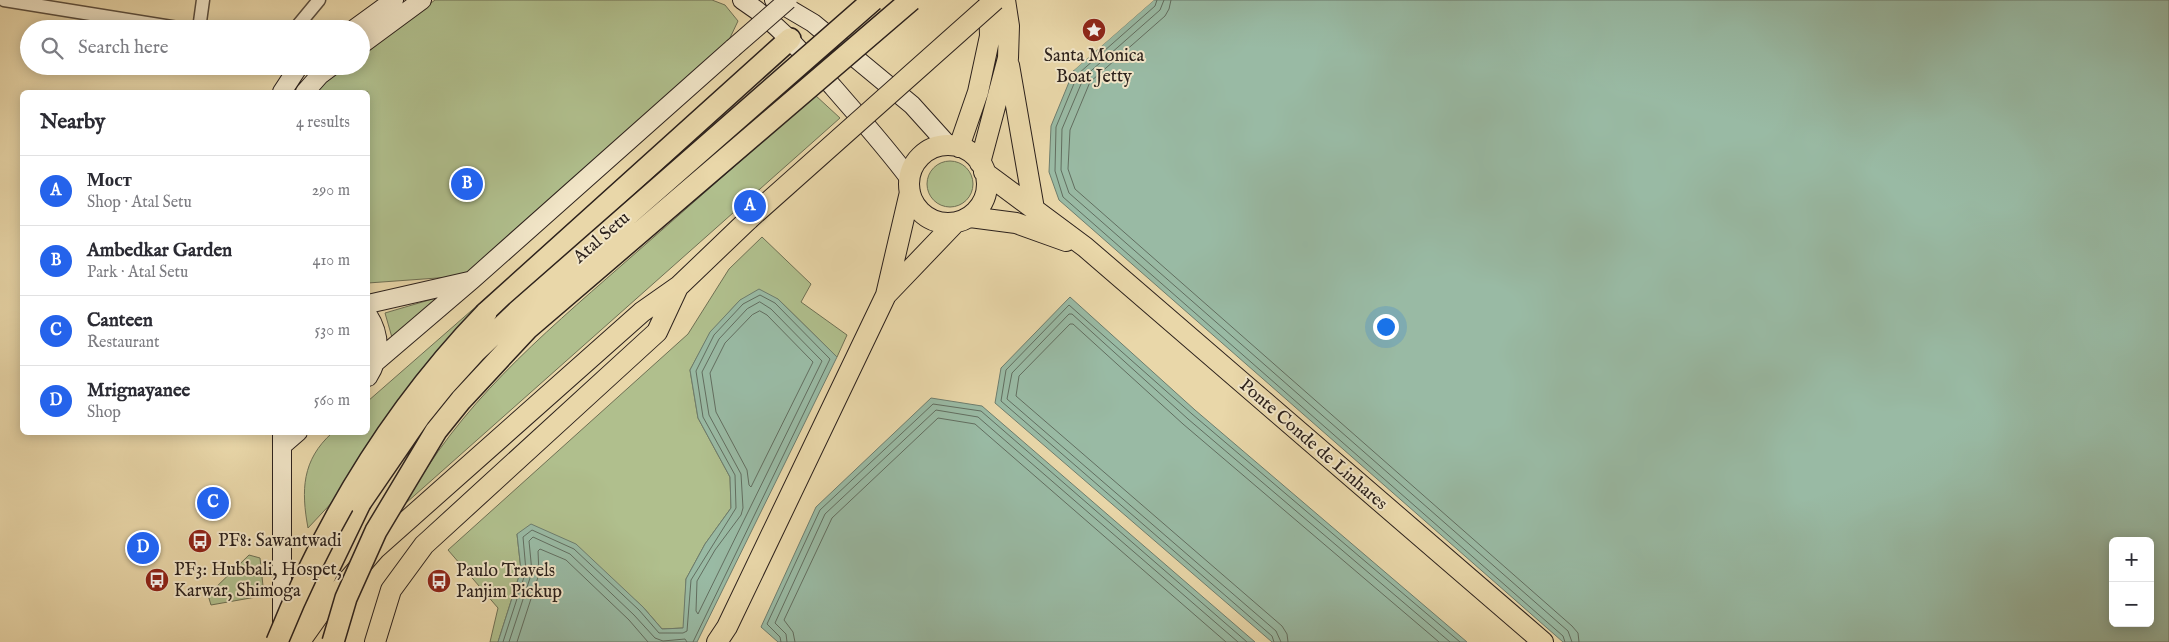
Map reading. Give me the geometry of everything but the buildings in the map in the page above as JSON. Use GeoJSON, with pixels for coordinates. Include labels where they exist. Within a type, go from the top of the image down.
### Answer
{"type":"FeatureCollection","features":[{"type":"Feature","properties":{"kind":"highway","name":"Atal Setu"},"geometry":{"type":"LineString","coordinates":[[293,642],[360,503],[419,418],[475,352],[524,306],[873,0]]}},
{"type":"Feature","properties":{"kind":"highway","name":"Atal Setu"},"geometry":{"type":"LineString","coordinates":[[333,642],[346,598],[376,531],[436,431],[527,329],[911,0]]}},
{"type":"Feature","properties":{"kind":"highway"},"geometry":{"type":"LineString","coordinates":[[277,642],[319,547],[382,439],[450,350],[486,313],[784,34]]}},
{"type":"Feature","properties":{"kind":"main road"},"geometry":{"type":"LineString","coordinates":[[366,20],[394,0]]}},
{"type":"Feature","properties":{"kind":"main road"},"geometry":{"type":"LineString","coordinates":[[370,38],[422,0]]}},
{"type":"Feature","properties":{"kind":"main road"},"geometry":{"type":"LineString","coordinates":[[742,0],[761,12],[784,34],[886,146],[910,185],[913,202],[926,217],[945,223],[962,220],[1016,223],[1084,247]]}},
{"type":"Feature","properties":{"kind":"main road"},"geometry":{"type":"LineString","coordinates":[[774,0],[790,6],[813,23],[912,106],[954,146],[974,156],[982,168],[986,182],[983,202],[962,220],[886,295]]}},
{"type":"Feature","properties":{"kind":"main road"},"geometry":{"type":"LineString","coordinates":[[954,146],[978,92],[990,36],[989,0]]}},
{"type":"Feature","properties":{"kind":"main road"},"geometry":{"type":"LineString","coordinates":[[300,642],[323,609],[375,549],[642,312],[679,286],[748,219],[995,0]]}},
{"type":"Feature","properties":{"kind":"main road"},"geometry":{"type":"LineString","coordinates":[[982,168],[1008,58],[1009,26],[1005,0]]}},
{"type":"Feature","properties":{"kind":"main road"},"geometry":{"type":"LineString","coordinates":[[784,34],[782,28],[793,16],[790,6]]}},
{"type":"Feature","properties":{"kind":"main road"},"geometry":{"type":"LineString","coordinates":[[372,369],[733,48],[790,6]]}},
{"type":"Feature","properties":{"kind":"main road"},"geometry":{"type":"LineString","coordinates":[[1008,58],[1034,209]]}},
{"type":"Feature","properties":{"kind":"main road"},"geometry":{"type":"LineString","coordinates":[[283,90],[293,75]]}},
{"type":"Feature","properties":{"kind":"main road"},"geometry":{"type":"LineString","coordinates":[[307,90],[320,75]]}},
{"type":"Feature","properties":{"kind":"main road"},"geometry":{"type":"LineString","coordinates":[[717,642],[727,627],[886,295],[913,167],[928,151],[954,146]]}},
{"type":"Feature","properties":{"kind":"main road","name":"Ponte Conde de Linhares"},"geometry":{"type":"LineString","coordinates":[[982,168],[1084,247],[1544,642]]}},
{"type":"Feature","properties":{"kind":"main road"},"geometry":{"type":"LineString","coordinates":[[370,304],[472,280]]}},
{"type":"Feature","properties":{"kind":"main road"},"geometry":{"type":"LineString","coordinates":[[375,642],[390,590],[424,545],[657,332],[679,286]]}},
{"type":"Feature","properties":{"kind":"main road"},"geometry":{"type":"LineString","coordinates":[[370,318],[378,342],[372,369]]}},
{"type":"Feature","properties":{"kind":"main road"},"geometry":{"type":"LineString","coordinates":[[282,439],[282,642]]}},
{"type":"Feature","properties":{"kind":"street"},"geometry":{"type":"LineString","coordinates":[[4,0],[128,20]]}},
{"type":"Feature","properties":{"kind":"street"},"geometry":{"type":"LineString","coordinates":[[200,20],[202,0]]}},
{"type":"Feature","properties":{"kind":"street"},"geometry":{"type":"LineString","coordinates":[[302,20],[319,0]]}},
{"type":"Feature","properties":{"kind":"shaded area"},"geometry":{"type":"Polygon","coordinates":[[[435,0],[712,0],[725,5],[738,21],[729,40],[465,276],[370,283],[370,90],[317,90],[333,75],[370,75],[370,48],[435,0]]]}},
{"type":"Feature","properties":{"kind":"shaded area"},"geometry":{"type":"Polygon","coordinates":[[[757,61],[524,274],[338,496],[308,528],[305,488],[309,465],[322,443],[330,435],[370,435],[370,399],[757,61]]]}},
{"type":"Feature","properties":{"kind":"shaded area"},"geometry":{"type":"Polygon","coordinates":[[[815,95],[840,118],[406,503],[450,435],[503,374],[561,318],[815,95]]]}},
{"type":"Feature","properties":{"kind":"shaded area"},"geometry":{"type":"Polygon","coordinates":[[[950,161],[963,165],[969,171],[973,184],[969,197],[963,203],[950,207],[937,203],[931,197],[927,184],[931,171],[937,165],[950,161]]]}},
{"type":"Feature","properties":{"kind":"shaded area"},"geometry":{"type":"Polygon","coordinates":[[[762,237],[811,284],[801,302],[847,335],[837,357],[778,299],[740,300],[710,333],[690,370],[698,418],[730,477],[731,508],[705,544],[686,579],[684,628],[662,629],[643,607],[618,585],[517,534],[521,570],[498,642],[490,642],[498,608],[448,550],[688,334],[729,269],[762,237]]]}},
{"type":"Feature","properties":{"kind":"shaded area"},"geometry":{"type":"Polygon","coordinates":[[[441,298],[393,341],[385,313],[441,298]]]}},
{"type":"Feature","properties":{"kind":"shaded area"},"geometry":{"type":"Polygon","coordinates":[[[249,555],[260,558],[263,586],[256,597],[211,605],[208,595],[249,555]]]}},
{"type":"Feature","properties":{"kind":"water"},"geometry":{"type":"Polygon","coordinates":[[[1154,0],[2169,0],[2169,642],[1563,642],[1059,200],[1049,172],[1051,126],[1074,70],[1154,0]]]}},
{"type":"Feature","properties":{"kind":"water"},"geometry":{"type":"Polygon","coordinates":[[[759,289],[778,299],[837,357],[697,642],[498,642],[521,570],[517,534],[531,524],[576,544],[643,607],[662,629],[683,628],[686,579],[705,544],[731,508],[730,477],[698,418],[690,370],[710,332],[740,300],[759,289]]]}},
{"type":"Feature","properties":{"kind":"water"},"geometry":{"type":"Polygon","coordinates":[[[1070,297],[1195,410],[1467,642],[1272,642],[995,403],[1001,368],[1070,297]]]}},
{"type":"Feature","properties":{"kind":"water"},"geometry":{"type":"Polygon","coordinates":[[[931,398],[982,406],[1255,642],[778,642],[761,627],[816,507],[931,398]]]}},
{"type":"Feature","properties":{"kind":"pier"},"geometry":{"type":"Polygon","coordinates":[[[1151,0],[1154,0],[1074,70],[1073,68],[1151,0]]]}},
{"type":"Feature","properties":{"kind":"place","name":"Santa Monica Boat Jetty"},"geometry":{"type":"Point","coordinates":[1094,30]}},
{"type":"Feature","properties":{"kind":"place","name":"Ambedkar Garden"},"geometry":{"type":"Point","coordinates":[467,184]}},
{"type":"Feature","properties":{"kind":"place","name":"Мост"},"geometry":{"type":"Point","coordinates":[750,206]}},
{"type":"Feature","properties":{"kind":"place","name":"Canteen"},"geometry":{"type":"Point","coordinates":[213,503]}},
{"type":"Feature","properties":{"kind":"place","name":"PF8: Sawantwadi"},"geometry":{"type":"Point","coordinates":[200,541]}},
{"type":"Feature","properties":{"kind":"place","name":"Mrignayanee"},"geometry":{"type":"Point","coordinates":[143,548]}},
{"type":"Feature","properties":{"kind":"place","name":"PF3: Hubbali, Hospet, Karwar, Shimoga"},"geometry":{"type":"Point","coordinates":[157,580]}},
{"type":"Feature","properties":{"kind":"place","name":"Paulo Travels Panjim Pickup"},"geometry":{"type":"Point","coordinates":[439,581]}}]}
